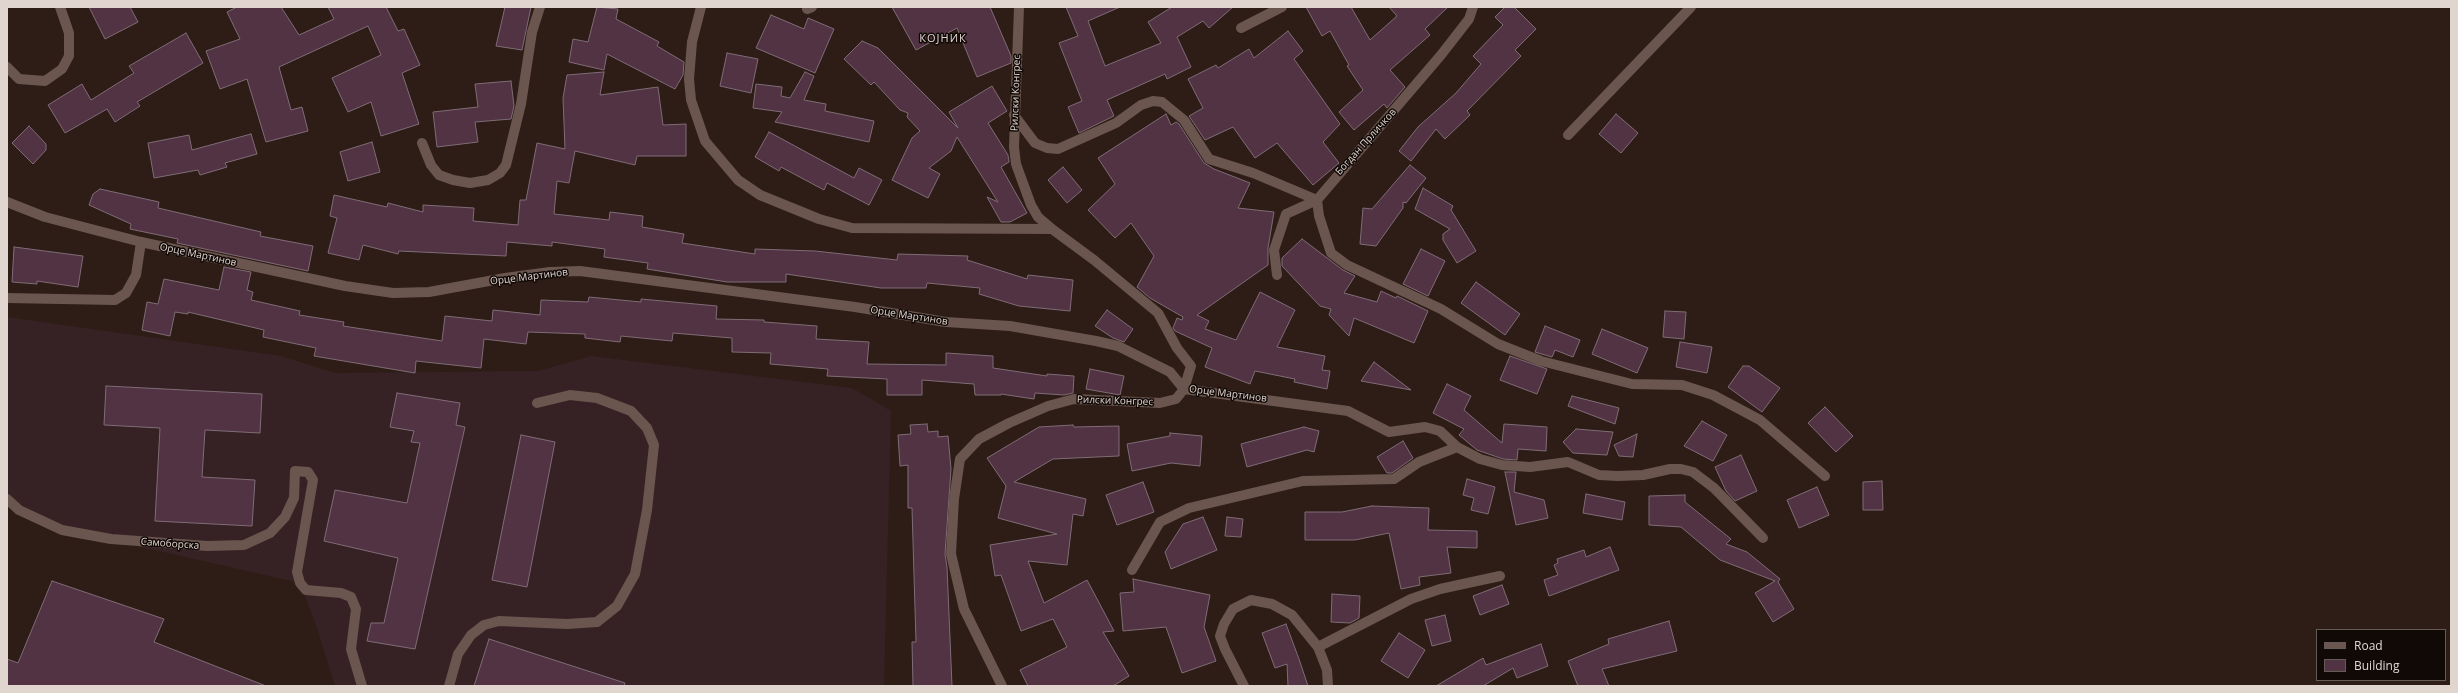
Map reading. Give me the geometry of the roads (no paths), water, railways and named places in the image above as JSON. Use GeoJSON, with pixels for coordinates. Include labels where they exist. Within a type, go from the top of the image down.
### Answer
{"type":"FeatureCollection","features":[{"type":"Feature","properties":{"kind":"street"},"geometry":{"type":"LineString","coordinates":[[7,67],[19,79],[45,81],[62,69],[69,56],[69,33],[60,7]]}},
{"type":"Feature","properties":{"kind":"street"},"geometry":{"type":"LineString","coordinates":[[422,143],[431,165],[439,175],[453,180],[470,183],[488,180],[500,173],[506,165],[519,111],[532,32],[540,7]]}},
{"type":"Feature","properties":{"kind":"street"},"geometry":{"type":"LineString","coordinates":[[700,7],[692,42],[689,79],[691,100],[705,141],[738,180],[760,195],[819,218],[852,228],[1052,229]]}},
{"type":"Feature","properties":{"kind":"street","name":"Рилски Конгрес"},"geometry":{"type":"LineString","coordinates":[[1002,686],[964,609],[951,554],[954,499],[960,459],[979,439],[1009,423],[1048,406],[1074,399],[1160,403],[1176,398],[1184,389],[1191,366],[1177,348],[1158,313],[1094,260],[1052,229],[1038,217],[1031,205],[1016,164],[1014,115],[1020,7]]}},
{"type":"Feature","properties":{"kind":"street"},"geometry":{"type":"LineString","coordinates":[[1241,28],[1282,7]]}},
{"type":"Feature","properties":{"kind":"street","name":"Богдан Прличков"},"geometry":{"type":"LineString","coordinates":[[1277,275],[1274,250],[1286,214],[1317,200],[1441,55],[1469,19],[1473,7]]}},
{"type":"Feature","properties":{"kind":"street"},"geometry":{"type":"LineString","coordinates":[[1568,135],[1690,7]]}},
{"type":"Feature","properties":{"kind":"street"},"geometry":{"type":"LineString","coordinates":[[1014,115],[1035,143],[1047,148],[1058,149],[1116,123],[1141,105],[1153,101],[1162,102],[1184,120],[1209,159],[1253,173],[1317,200],[1319,216],[1331,253],[1348,264],[1440,309],[1498,344],[1541,361],[1632,384],[1682,385],[1712,395],[1760,420],[1825,476]]}},
{"type":"Feature","properties":{"kind":"street","name":"Орце Мартинов"},"geometry":{"type":"LineString","coordinates":[[7,202],[45,217],[141,242],[345,286],[393,293],[429,292],[505,278],[550,272],[580,271],[855,307],[946,322],[1010,326],[1118,346],[1170,372],[1184,389],[1348,411],[1389,432],[1425,427],[1440,432],[1457,447],[1490,463],[1514,467],[1568,462],[1599,475],[1643,475],[1681,469],[1693,472],[1714,488],[1763,538]]}},
{"type":"Feature","properties":{"kind":"street"},"geometry":{"type":"LineString","coordinates":[[7,298],[115,300],[126,293],[136,274],[141,242]]}},
{"type":"Feature","properties":{"kind":"street"},"geometry":{"type":"LineString","coordinates":[[450,686],[458,654],[471,635],[484,625],[499,621],[567,624],[597,622],[617,606],[635,574],[647,510],[654,445],[647,428],[631,411],[597,398],[570,395],[537,403]]}},
{"type":"Feature","properties":{"kind":"street"},"geometry":{"type":"LineString","coordinates":[[1132,570],[1160,522],[1189,508],[1303,481],[1377,481],[1394,479],[1419,462],[1457,447]]}},
{"type":"Feature","properties":{"kind":"street","name":"Самоборска"},"geometry":{"type":"LineString","coordinates":[[7,498],[19,510],[62,530],[111,539],[207,546],[244,545],[270,533],[285,517],[294,498],[296,471],[308,472],[313,480],[297,572],[300,583],[306,590],[341,593],[351,597],[356,609],[351,649],[362,686]]}},
{"type":"Feature","properties":{"kind":"street"},"geometry":{"type":"LineString","coordinates":[[1318,647],[1411,599],[1500,576]]}},
{"type":"Feature","properties":{"kind":"street"},"geometry":{"type":"LineString","coordinates":[[1244,686],[1224,649],[1220,636],[1224,624],[1233,609],[1251,600],[1272,604],[1292,615],[1318,647],[1327,670],[1328,686]]}},
{"type":"Feature","properties":{"kind":"district","name":"КОЈНИК"},"geometry":{"type":"Point","coordinates":[943,39]}}]}
